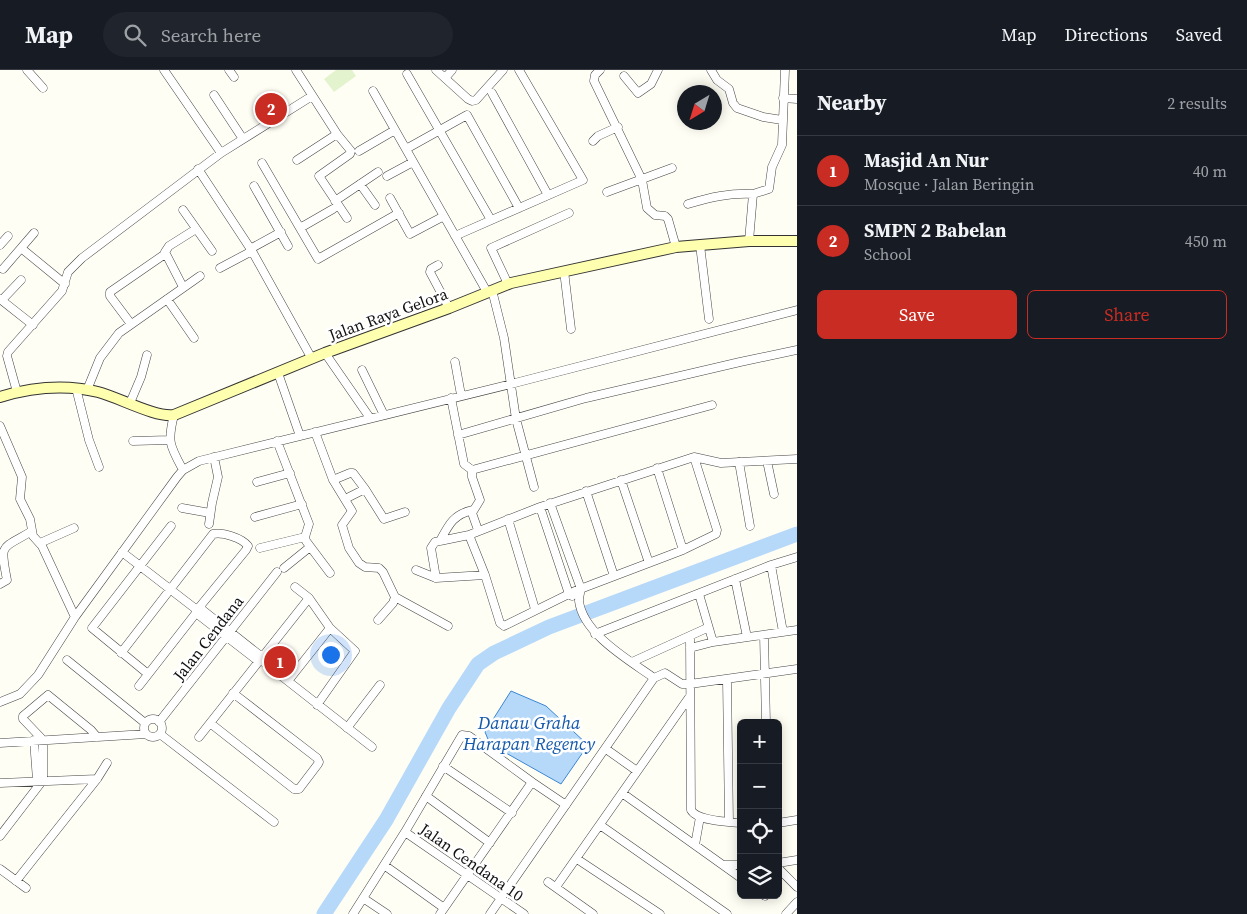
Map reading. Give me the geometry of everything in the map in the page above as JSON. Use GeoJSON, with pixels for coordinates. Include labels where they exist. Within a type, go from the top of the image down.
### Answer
{"type":"FeatureCollection","features":[{"type":"Feature","properties":{"kind":"street"},"geometry":{"type":"LineString","coordinates":[[27,70],[43,88]]}},
{"type":"Feature","properties":{"kind":"street"},"geometry":{"type":"LineString","coordinates":[[164,70],[221,153]]}},
{"type":"Feature","properties":{"kind":"street"},"geometry":{"type":"LineString","coordinates":[[229,70],[234,77]]}},
{"type":"Feature","properties":{"kind":"street"},"geometry":{"type":"LineString","coordinates":[[296,70],[337,134],[350,148],[350,154],[319,176],[334,205],[347,218]]}},
{"type":"Feature","properties":{"kind":"street"},"geometry":{"type":"LineString","coordinates":[[436,70],[472,101],[476,100],[503,70]]}},
{"type":"Feature","properties":{"kind":"street"},"geometry":{"type":"LineString","coordinates":[[445,78],[452,70]]}},
{"type":"Feature","properties":{"kind":"street"},"geometry":{"type":"LineString","coordinates":[[455,236],[583,180],[520,70]]}},
{"type":"Feature","properties":{"kind":"street"},"geometry":{"type":"LineString","coordinates":[[600,70],[595,74],[594,81],[618,127],[642,180],[647,208],[655,215],[665,216],[668,219],[676,248]]}},
{"type":"Feature","properties":{"kind":"street"},"geometry":{"type":"LineString","coordinates":[[624,76],[638,93],[651,84],[658,70]]}},
{"type":"Feature","properties":{"kind":"street"},"geometry":{"type":"LineString","coordinates":[[712,70],[718,80],[729,89],[733,103],[738,108],[763,117],[782,120]]}},
{"type":"Feature","properties":{"kind":"street"},"geometry":{"type":"LineString","coordinates":[[688,204],[711,197],[733,193],[753,194],[769,189],[772,167],[782,145],[785,70]]}},
{"type":"Feature","properties":{"kind":"street"},"geometry":{"type":"LineString","coordinates":[[408,74],[491,220]]}},
{"type":"Feature","properties":{"kind":"street"},"geometry":{"type":"LineString","coordinates":[[373,90],[455,236],[490,291],[504,338],[516,419],[534,488]]}},
{"type":"Feature","properties":{"kind":"street"},"geometry":{"type":"LineString","coordinates":[[492,93],[548,195]]}},
{"type":"Feature","properties":{"kind":"street"},"geometry":{"type":"LineString","coordinates":[[214,95],[243,139]]}},
{"type":"Feature","properties":{"kind":"street"},"geometry":{"type":"LineString","coordinates":[[7,356],[10,349],[62,291],[68,272],[82,258],[198,169],[312,96]]}},
{"type":"Feature","properties":{"kind":"street"},"geometry":{"type":"LineString","coordinates":[[783,98],[797,99]]}},
{"type":"Feature","properties":{"kind":"street"},"geometry":{"type":"LineString","coordinates":[[406,149],[467,115],[519,208]]}},
{"type":"Feature","properties":{"kind":"street"},"geometry":{"type":"LineString","coordinates":[[593,141],[598,136],[618,127]]}},
{"type":"Feature","properties":{"kind":"street"},"geometry":{"type":"LineString","coordinates":[[359,151],[395,130]]}},
{"type":"Feature","properties":{"kind":"street"},"geometry":{"type":"LineString","coordinates":[[297,160],[337,134]]}},
{"type":"Feature","properties":{"kind":"street"},"geometry":{"type":"LineString","coordinates":[[387,176],[413,162]]}},
{"type":"Feature","properties":{"kind":"street"},"geometry":{"type":"LineString","coordinates":[[262,163],[318,259],[398,213]]}},
{"type":"Feature","properties":{"kind":"street"},"geometry":{"type":"LineString","coordinates":[[607,192],[672,168]]}},
{"type":"Feature","properties":{"kind":"street"},"geometry":{"type":"LineString","coordinates":[[198,169],[251,250],[312,359]]}},
{"type":"Feature","properties":{"kind":"street"},"geometry":{"type":"LineString","coordinates":[[300,228],[378,172]]}},
{"type":"Feature","properties":{"kind":"street"},"geometry":{"type":"LineString","coordinates":[[360,184],[375,205]]}},
{"type":"Feature","properties":{"kind":"street"},"geometry":{"type":"LineString","coordinates":[[254,186],[288,246]]}},
{"type":"Feature","properties":{"kind":"street"},"geometry":{"type":"LineString","coordinates":[[749,241],[753,194]]}},
{"type":"Feature","properties":{"kind":"street"},"geometry":{"type":"LineString","coordinates":[[390,198],[410,234],[444,216]]}},
{"type":"Feature","properties":{"kind":"street"},"geometry":{"type":"LineString","coordinates":[[183,210],[212,251]]}},
{"type":"Feature","properties":{"kind":"street"},"geometry":{"type":"LineString","coordinates":[[508,284],[491,248],[569,213]]}},
{"type":"Feature","properties":{"kind":"street"},"geometry":{"type":"LineString","coordinates":[[131,324],[110,296],[110,292],[165,254],[168,246],[196,228]]}},
{"type":"Feature","properties":{"kind":"street"},"geometry":{"type":"LineString","coordinates":[[220,268],[281,232]]}},
{"type":"Feature","properties":{"kind":"street"},"geometry":{"type":"LineString","coordinates":[[3,269],[34,233]]}},
{"type":"Feature","properties":{"kind":"street"},"geometry":{"type":"LineString","coordinates":[[0,245],[8,236]]}},
{"type":"Feature","properties":{"kind":"street","name":"Jalan Raya Gelora"},"geometry":{"type":"LineString","coordinates":[[174,415],[312,359],[508,284],[676,248],[749,241],[797,241]]}},
{"type":"Feature","properties":{"kind":"street"},"geometry":{"type":"LineString","coordinates":[[700,246],[709,319]]}},
{"type":"Feature","properties":{"kind":"street"},"geometry":{"type":"LineString","coordinates":[[21,248],[65,284]]}},
{"type":"Feature","properties":{"kind":"street"},"geometry":{"type":"LineString","coordinates":[[165,254],[183,287]]}},
{"type":"Feature","properties":{"kind":"street"},"geometry":{"type":"LineString","coordinates":[[438,265],[431,268],[430,272],[449,308]]}},
{"type":"Feature","properties":{"kind":"street"},"geometry":{"type":"LineString","coordinates":[[564,271],[570,329]]}},
{"type":"Feature","properties":{"kind":"street"},"geometry":{"type":"LineString","coordinates":[[87,390],[100,358],[120,333],[200,276]]}},
{"type":"Feature","properties":{"kind":"street"},"geometry":{"type":"LineString","coordinates":[[21,280],[1,300],[33,324]]}},
{"type":"Feature","properties":{"kind":"street"},"geometry":{"type":"LineString","coordinates":[[166,299],[194,338]]}},
{"type":"Feature","properties":{"kind":"street"},"geometry":{"type":"LineString","coordinates":[[0,694],[4,701],[20,694],[38,675],[76,617],[183,470],[198,461],[511,384],[797,310]]}},
{"type":"Feature","properties":{"kind":"street"},"geometry":{"type":"LineString","coordinates":[[0,350],[7,356],[17,392]]}},
{"type":"Feature","properties":{"kind":"street"},"geometry":{"type":"LineString","coordinates":[[458,435],[586,398],[797,350]]}},
{"type":"Feature","properties":{"kind":"street"},"geometry":{"type":"LineString","coordinates":[[325,354],[370,418]]}},
{"type":"Feature","properties":{"kind":"street"},"geometry":{"type":"LineString","coordinates":[[130,403],[148,355]]}},
{"type":"Feature","properties":{"kind":"street"},"geometry":{"type":"LineString","coordinates":[[455,362],[461,395]]}},
{"type":"Feature","properties":{"kind":"street"},"geometry":{"type":"LineString","coordinates":[[362,370],[384,415]]}},
{"type":"Feature","properties":{"kind":"street"},"geometry":{"type":"LineString","coordinates":[[278,373],[300,436]]}},
{"type":"Feature","properties":{"kind":"street"},"geometry":{"type":"LineString","coordinates":[[0,397],[48,386],[76,388],[130,403],[160,414],[174,415],[169,440],[183,470]]}},
{"type":"Feature","properties":{"kind":"street"},"geometry":{"type":"LineString","coordinates":[[76,388],[89,440],[99,467]]}},
{"type":"Feature","properties":{"kind":"street"},"geometry":{"type":"LineString","coordinates":[[451,398],[464,464],[472,470]]}},
{"type":"Feature","properties":{"kind":"street"},"geometry":{"type":"LineString","coordinates":[[472,470],[712,405]]}},
{"type":"Feature","properties":{"kind":"street"},"geometry":{"type":"LineString","coordinates":[[0,426],[22,477],[20,496],[30,519],[33,536],[40,543],[76,617]]}},
{"type":"Feature","properties":{"kind":"street"},"geometry":{"type":"LineString","coordinates":[[315,432],[334,480],[352,512],[342,525],[349,548],[359,563],[365,567],[376,567],[384,572],[395,597],[448,626]]}},
{"type":"Feature","properties":{"kind":"street"},"geometry":{"type":"LineString","coordinates":[[133,441],[169,440]]}},
{"type":"Feature","properties":{"kind":"street"},"geometry":{"type":"LineString","coordinates":[[277,441],[309,524],[305,537],[330,573]]}},
{"type":"Feature","properties":{"kind":"street"},"geometry":{"type":"LineString","coordinates":[[209,524],[218,477],[214,457]]}},
{"type":"Feature","properties":{"kind":"street"},"geometry":{"type":"LineString","coordinates":[[469,535],[500,623],[504,626],[535,609],[580,589],[683,550],[716,534],[717,530],[694,458]]}},
{"type":"Feature","properties":{"kind":"street"},"geometry":{"type":"LineString","coordinates":[[436,578],[431,548],[435,542],[469,535],[550,503],[656,468],[694,458],[721,463],[797,459]]}},
{"type":"Feature","properties":{"kind":"street"},"geometry":{"type":"LineString","coordinates":[[767,461],[774,494]]}},
{"type":"Feature","properties":{"kind":"street"},"geometry":{"type":"LineString","coordinates":[[739,462],[750,526]]}},
{"type":"Feature","properties":{"kind":"street"},"geometry":{"type":"LineString","coordinates":[[656,468],[683,550]]}},
{"type":"Feature","properties":{"kind":"street"},"geometry":{"type":"LineString","coordinates":[[472,470],[472,477],[480,500],[472,513],[478,530]]}},
{"type":"Feature","properties":{"kind":"street"},"geometry":{"type":"LineString","coordinates":[[258,482],[290,473]]}},
{"type":"Feature","properties":{"kind":"street"},"geometry":{"type":"LineString","coordinates":[[334,480],[351,473],[365,489],[384,519],[405,512]]}},
{"type":"Feature","properties":{"kind":"street"},"geometry":{"type":"LineString","coordinates":[[621,480],[649,563]]}},
{"type":"Feature","properties":{"kind":"street"},"geometry":{"type":"LineString","coordinates":[[345,499],[365,489]]}},
{"type":"Feature","properties":{"kind":"street"},"geometry":{"type":"LineString","coordinates":[[586,492],[614,576]]}},
{"type":"Feature","properties":{"kind":"street"},"geometry":{"type":"LineString","coordinates":[[550,503],[580,589],[580,605],[585,618],[595,634],[654,678]]}},
{"type":"Feature","properties":{"kind":"street"},"geometry":{"type":"LineString","coordinates":[[255,518],[302,504]]}},
{"type":"Feature","properties":{"kind":"street"},"geometry":{"type":"LineString","coordinates":[[540,507],[569,594],[580,605]]}},
{"type":"Feature","properties":{"kind":"street"},"geometry":{"type":"LineString","coordinates":[[182,508],[210,513]]}},
{"type":"Feature","properties":{"kind":"street"},"geometry":{"type":"LineString","coordinates":[[440,541],[454,518],[461,512],[473,510]]}},
{"type":"Feature","properties":{"kind":"street"},"geometry":{"type":"LineString","coordinates":[[508,520],[535,609]]}},
{"type":"Feature","properties":{"kind":"street"},"geometry":{"type":"LineString","coordinates":[[148,674],[92,628],[172,526]]}},
{"type":"Feature","properties":{"kind":"street"},"geometry":{"type":"LineString","coordinates":[[40,543],[74,528]]}},
{"type":"Feature","properties":{"kind":"street"},"geometry":{"type":"LineString","coordinates":[[0,584],[7,580],[2,554],[4,548],[32,531]]}},
{"type":"Feature","properties":{"kind":"street"},"geometry":{"type":"LineString","coordinates":[[121,653],[213,534],[219,533],[243,540],[247,545],[246,550],[139,686]]}},
{"type":"Feature","properties":{"kind":"street"},"geometry":{"type":"LineString","coordinates":[[260,548],[305,537]]}},
{"type":"Feature","properties":{"kind":"street","name":"Jalan Cendana"},"geometry":{"type":"LineString","coordinates":[[159,722],[281,570],[310,546]]}},
{"type":"Feature","properties":{"kind":"street"},"geometry":{"type":"LineString","coordinates":[[122,552],[372,747]]}},
{"type":"Feature","properties":{"kind":"street"},"geometry":{"type":"LineString","coordinates":[[595,634],[771,565],[797,557]]}},
{"type":"Feature","properties":{"kind":"street"},"geometry":{"type":"LineString","coordinates":[[771,565],[783,632]]}},
{"type":"Feature","properties":{"kind":"street"},"geometry":{"type":"LineString","coordinates":[[416,570],[436,578],[484,576]]}},
{"type":"Feature","properties":{"kind":"street"},"geometry":{"type":"LineString","coordinates":[[735,579],[747,637]]}},
{"type":"Feature","properties":{"kind":"street"},"geometry":{"type":"LineString","coordinates":[[295,587],[309,598],[330,628],[355,651],[318,704]]}},
{"type":"Feature","properties":{"kind":"street"},"geometry":{"type":"LineString","coordinates":[[699,594],[713,642]]}},
{"type":"Feature","properties":{"kind":"street"},"geometry":{"type":"LineString","coordinates":[[378,620],[393,603],[395,597]]}},
{"type":"Feature","properties":{"kind":"street"},"geometry":{"type":"LineString","coordinates":[[199,738],[309,598]]}},
{"type":"Feature","properties":{"kind":"street"},"geometry":{"type":"LineString","coordinates":[[288,681],[330,628]]}},
{"type":"Feature","properties":{"kind":"street"},"geometry":{"type":"LineString","coordinates":[[632,662],[708,628]]}},
{"type":"Feature","properties":{"kind":"street"},"geometry":{"type":"LineString","coordinates":[[690,648],[713,642],[797,630]]}},
{"type":"Feature","properties":{"kind":"street"},"geometry":{"type":"LineString","coordinates":[[764,635],[766,719]]}},
{"type":"Feature","properties":{"kind":"street"},"geometry":{"type":"LineString","coordinates":[[690,637],[691,810],[700,817],[737,823]]}},
{"type":"Feature","properties":{"kind":"street"},"geometry":{"type":"LineString","coordinates":[[67,660],[145,723]]}},
{"type":"Feature","properties":{"kind":"street"},"geometry":{"type":"LineString","coordinates":[[490,914],[654,678],[665,673],[682,684],[690,684],[797,669]]}},
{"type":"Feature","properties":{"kind":"street"},"geometry":{"type":"LineString","coordinates":[[727,679],[728,822]]}},
{"type":"Feature","properties":{"kind":"street"},"geometry":{"type":"LineString","coordinates":[[347,728],[380,685]]}},
{"type":"Feature","properties":{"kind":"street"},"geometry":{"type":"LineString","coordinates":[[210,723],[296,790],[299,790],[318,764],[317,758],[233,693]]}},
{"type":"Feature","properties":{"kind":"street"},"geometry":{"type":"LineString","coordinates":[[0,836],[40,780],[38,740],[22,717],[48,695],[97,737]]}},
{"type":"Feature","properties":{"kind":"street"},"geometry":{"type":"LineString","coordinates":[[556,887],[690,696]]}},
{"type":"Feature","properties":{"kind":"street"},"geometry":{"type":"LineString","coordinates":[[145,723],[152,719],[159,722],[162,728],[160,734]]}},
{"type":"Feature","properties":{"kind":"street"},"geometry":{"type":"LineString","coordinates":[[145,723],[144,729],[146,734]]}},
{"type":"Feature","properties":{"kind":"street"},"geometry":{"type":"LineString","coordinates":[[0,742],[146,734],[152,737],[160,734]]}},
{"type":"Feature","properties":{"kind":"street"},"geometry":{"type":"LineString","coordinates":[[160,734],[274,822]]}},
{"type":"Feature","properties":{"kind":"street"},"geometry":{"type":"LineString","coordinates":[[353,914],[405,832],[460,736],[466,735],[566,805]]}},
{"type":"Feature","properties":{"kind":"street"},"geometry":{"type":"LineString","coordinates":[[606,749],[637,772]]}},
{"type":"Feature","properties":{"kind":"street"},"geometry":{"type":"LineString","coordinates":[[16,881],[97,779],[107,763]]}},
{"type":"Feature","properties":{"kind":"street"},"geometry":{"type":"LineString","coordinates":[[443,766],[512,813]]}},
{"type":"Feature","properties":{"kind":"street"},"geometry":{"type":"LineString","coordinates":[[0,783],[97,779]]}},
{"type":"Feature","properties":{"kind":"street"},"geometry":{"type":"LineString","coordinates":[[384,865],[442,911],[532,782]]}},
{"type":"Feature","properties":{"kind":"street"},"geometry":{"type":"LineString","coordinates":[[622,793],[737,875]]}},
{"type":"Feature","properties":{"kind":"street"},"geometry":{"type":"LineString","coordinates":[[426,796],[490,844]]}},
{"type":"Feature","properties":{"kind":"street"},"geometry":{"type":"LineString","coordinates":[[695,845],[700,817]]}},
{"type":"Feature","properties":{"kind":"street"},"geometry":{"type":"LineString","coordinates":[[782,822],[797,820]]}},
{"type":"Feature","properties":{"kind":"street"},"geometry":{"type":"LineString","coordinates":[[600,825],[727,914]]}},
{"type":"Feature","properties":{"kind":"street","name":"Jalan Cendana 10"},"geometry":{"type":"LineString","coordinates":[[405,832],[524,914]]}},
{"type":"Feature","properties":{"kind":"street"},"geometry":{"type":"LineString","coordinates":[[577,858],[660,914]]}},
{"type":"Feature","properties":{"kind":"street"},"geometry":{"type":"LineString","coordinates":[[782,862],[797,860]]}},
{"type":"Feature","properties":{"kind":"street"},"geometry":{"type":"LineString","coordinates":[[723,865],[737,866]]}},
{"type":"Feature","properties":{"kind":"street"},"geometry":{"type":"LineString","coordinates":[[0,869],[26,888]]}},
{"type":"Feature","properties":{"kind":"street"},"geometry":{"type":"LineString","coordinates":[[782,873],[797,887]]}},
{"type":"Feature","properties":{"kind":"street"},"geometry":{"type":"LineString","coordinates":[[548,882],[594,914]]}},
{"type":"Feature","properties":{"kind":"street"},"geometry":{"type":"LineString","coordinates":[[364,898],[387,914]]}},
{"type":"Feature","properties":{"kind":"street"},"geometry":{"type":"LineString","coordinates":[[786,914],[797,902]]}},
{"type":"Feature","properties":{"kind":"green space"},"geometry":{"type":"Polygon","coordinates":[[[336,70],[352,70],[356,76],[334,92],[324,79],[336,70]]]}},
{"type":"Feature","properties":{"kind":"water","name":"Danau Graha Harapan Regency"},"geometry":{"type":"Polygon","coordinates":[[[511,691],[546,706],[588,745],[561,784],[490,744],[485,732],[511,691]]]}},
{"type":"Feature","properties":{"kind":"waterway"},"geometry":{"type":"LineString","coordinates":[[324,914],[386,820],[449,708],[478,664],[494,653],[549,627],[797,534]]}},
{"type":"Feature","properties":{"kind":"place","name":"SMPN 2 Babelan"},"geometry":{"type":"Point","coordinates":[271,109]}},
{"type":"Feature","properties":{"kind":"place","name":"Masjid An Nur"},"geometry":{"type":"Point","coordinates":[280,662]}}]}
